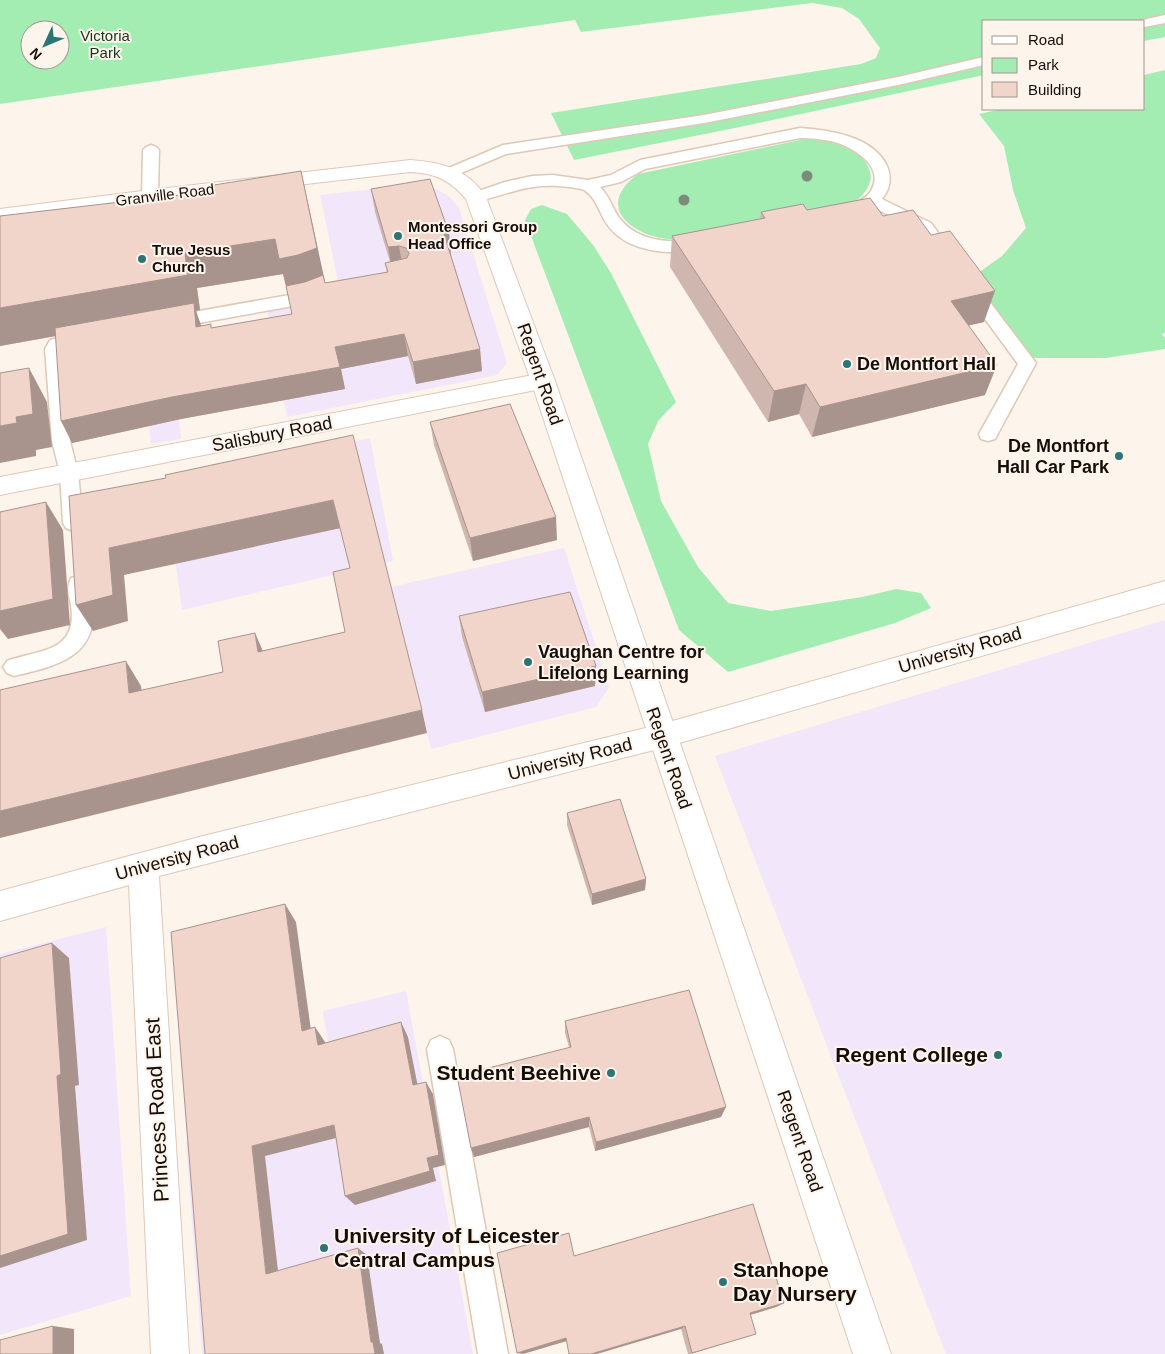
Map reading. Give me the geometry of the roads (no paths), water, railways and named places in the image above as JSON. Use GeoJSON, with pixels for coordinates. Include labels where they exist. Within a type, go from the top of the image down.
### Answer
{"type":"FeatureCollection","features":[{"type":"Feature","properties":{"kind":"street","name":"Granville Road"},"geometry":{"type":"LineString","coordinates":[[0,216],[150,196],[410,166],[432,167],[449,173]]}},
{"type":"Feature","properties":{"kind":"street","name":"Regent Road"},"geometry":{"type":"LineString","coordinates":[[449,173],[463,182],[476,197],[543,381],[872,1354]]}},
{"type":"Feature","properties":{"kind":"street","name":"Salisbury Road"},"geometry":{"type":"LineString","coordinates":[[0,486],[543,381]]}},
{"type":"Feature","properties":{"kind":"street","name":"University Road"},"geometry":{"type":"LineString","coordinates":[[0,906],[143,866],[662,736],[1165,592]]}},
{"type":"Feature","properties":{"kind":"street","name":"Princess Road East"},"geometry":{"type":"LineString","coordinates":[[143,866],[170,1354]]}},
{"type":"Feature","properties":{"kind":"lane"},"geometry":{"type":"LineString","coordinates":[[1145,24],[1165,19]]}},
{"type":"Feature","properties":{"kind":"lane"},"geometry":{"type":"LineString","coordinates":[[449,173],[503,150],[704,119],[898,81],[982,61]]}},
{"type":"Feature","properties":{"kind":"lane"},"geometry":{"type":"LineString","coordinates":[[476,197],[511,185],[532,181],[553,180],[588,185],[616,178],[640,165],[800,133],[824,134],[858,146],[877,163],[882,174],[883,185],[873,201],[861,210],[833,217]]}},
{"type":"Feature","properties":{"kind":"lane"},"geometry":{"type":"LineString","coordinates":[[150,196],[151,150]]}},
{"type":"Feature","properties":{"kind":"lane"},"geometry":{"type":"LineString","coordinates":[[588,185],[604,201],[608,214],[616,224],[626,233],[639,240],[672,248],[717,241]]}},
{"type":"Feature","properties":{"kind":"lane"},"geometry":{"type":"LineString","coordinates":[[873,201],[926,227],[1027,363],[988,434]]}},
{"type":"Feature","properties":{"kind":"lane"},"geometry":{"type":"LineString","coordinates":[[157,325],[310,297],[330,290]]}},
{"type":"Feature","properties":{"kind":"lane"},"geometry":{"type":"LineString","coordinates":[[75,541],[69,473],[61,441],[54,349],[56,344],[102,335]]}},
{"type":"Feature","properties":{"kind":"lane"},"geometry":{"type":"LineString","coordinates":[[14,667],[51,658],[75,643],[82,628],[77,570]]}},
{"type":"Feature","properties":{"kind":"lane"},"geometry":{"type":"LineString","coordinates":[[440,1049],[493,1354]]}},
{"type":"Feature","properties":{"kind":"place","name":"Montessori Group Head Office"},"geometry":{"type":"Point","coordinates":[398,236]}},
{"type":"Feature","properties":{"kind":"place","name":"True Jesus Church"},"geometry":{"type":"Point","coordinates":[142,259]}},
{"type":"Feature","properties":{"kind":"place","name":"De Montfort Hall"},"geometry":{"type":"Point","coordinates":[847,364]}},
{"type":"Feature","properties":{"kind":"place","name":"De Montfort Hall Car Park"},"geometry":{"type":"Point","coordinates":[1119,456]}},
{"type":"Feature","properties":{"kind":"place","name":"Vaughan Centre for Lifelong Learning"},"geometry":{"type":"Point","coordinates":[528,662]}},
{"type":"Feature","properties":{"kind":"place","name":"Regent College"},"geometry":{"type":"Point","coordinates":[998,1055]}},
{"type":"Feature","properties":{"kind":"place","name":"Student Beehive"},"geometry":{"type":"Point","coordinates":[611,1073]}},
{"type":"Feature","properties":{"kind":"place","name":"University of Leicester Central Campus"},"geometry":{"type":"Point","coordinates":[324,1248]}},
{"type":"Feature","properties":{"kind":"place","name":"Stanhope Day Nursery"},"geometry":{"type":"Point","coordinates":[723,1282]}},
{"type":"Feature","properties":{"kind":"park label","name":"Victoria Park"},"geometry":{"type":"Point","coordinates":[105,44]}}]}
